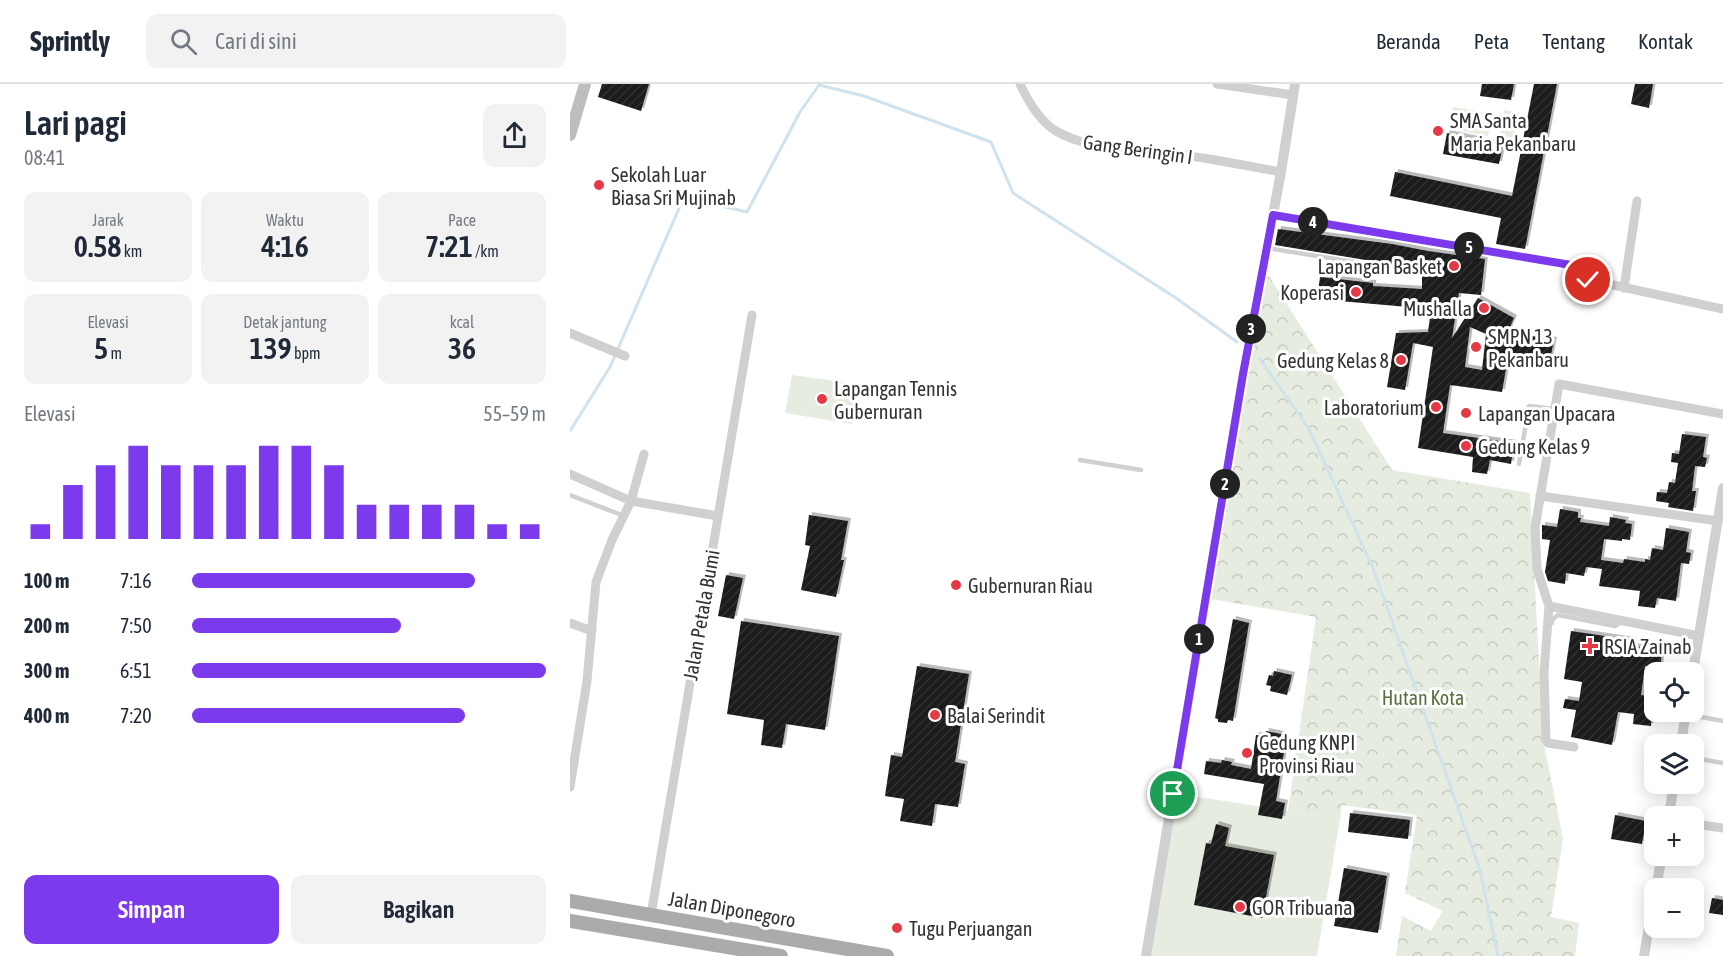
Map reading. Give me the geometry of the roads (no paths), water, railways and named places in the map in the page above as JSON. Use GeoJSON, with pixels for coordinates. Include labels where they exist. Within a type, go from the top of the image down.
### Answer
{"type":"FeatureCollection","features":[{"type":"Feature","properties":{"kind":"main road"},"geometry":{"type":"LineString","coordinates":[[570,135],[585,84]]}},
{"type":"Feature","properties":{"kind":"main road","name":"Jalan Diponegoro"},"geometry":{"type":"LineString","coordinates":[[570,901],[887,956]]}},
{"type":"Feature","properties":{"kind":"main road","name":"Jalan Diponegoro"},"geometry":{"type":"LineString","coordinates":[[570,921],[721,951],[781,956]]}},
{"type":"Feature","properties":{"kind":"street","name":"Gang Beringin I"},"geometry":{"type":"LineString","coordinates":[[1020,84],[1030,105],[1041,117],[1054,130],[1072,139],[1109,147],[1162,152],[1281,172]]}},
{"type":"Feature","properties":{"kind":"street"},"geometry":{"type":"LineString","coordinates":[[1146,956],[1243,374],[1294,90],[1217,84]]}},
{"type":"Feature","properties":{"kind":"street"},"geometry":{"type":"LineString","coordinates":[[1624,288],[1637,201]]}},
{"type":"Feature","properties":{"kind":"street"},"geometry":{"type":"LineString","coordinates":[[1273,215],[1577,266],[1577,277],[1723,309]]}},
{"type":"Feature","properties":{"kind":"street","name":"Jalan Petala Bumi"},"geometry":{"type":"LineString","coordinates":[[651,915],[752,315]]}},
{"type":"Feature","properties":{"kind":"street"},"geometry":{"type":"LineString","coordinates":[[570,333],[625,356]]}},
{"type":"Feature","properties":{"kind":"street"},"geometry":{"type":"LineString","coordinates":[[1574,747],[1546,742],[1545,674],[1549,606],[1542,588],[1536,558],[1535,528],[1559,384],[1723,414]]}},
{"type":"Feature","properties":{"kind":"street"},"geometry":{"type":"LineString","coordinates":[[570,787],[587,681],[596,582],[612,540],[631,501],[644,454]]}},
{"type":"Feature","properties":{"kind":"street"},"geometry":{"type":"LineString","coordinates":[[570,474],[631,501],[718,516]]}},
{"type":"Feature","properties":{"kind":"street"},"geometry":{"type":"LineString","coordinates":[[1695,662],[1723,488]]}},
{"type":"Feature","properties":{"kind":"street"},"geometry":{"type":"LineString","coordinates":[[1540,496],[1718,521]]}},
{"type":"Feature","properties":{"kind":"street"},"geometry":{"type":"LineString","coordinates":[[1549,606],[1699,636]]}},
{"type":"Feature","properties":{"kind":"street"},"geometry":{"type":"LineString","coordinates":[[570,622],[592,631]]}},
{"type":"Feature","properties":{"kind":"street"},"geometry":{"type":"LineString","coordinates":[[1704,825],[1723,828]]}},
{"type":"Feature","properties":{"kind":"street"},"geometry":{"type":"LineString","coordinates":[[1644,956],[1647,938]]}},
{"type":"Feature","properties":{"kind":"lane"},"geometry":{"type":"LineString","coordinates":[[1267,248],[1423,273]]}},
{"type":"Feature","properties":{"kind":"lane"},"geometry":{"type":"LineString","coordinates":[[1519,464],[1529,406],[1555,409]]}},
{"type":"Feature","properties":{"kind":"lane"},"geometry":{"type":"LineString","coordinates":[[1080,460],[1141,470]]}},
{"type":"Feature","properties":{"kind":"lane"},"geometry":{"type":"LineString","coordinates":[[570,495],[624,516]]}},
{"type":"Feature","properties":{"kind":"lane"},"geometry":{"type":"LineString","coordinates":[[1546,638],[1551,633],[1552,620],[1558,615],[1616,626],[1623,621]]}},
{"type":"Feature","properties":{"kind":"lane"},"geometry":{"type":"LineString","coordinates":[[1704,716],[1723,721]]}},
{"type":"Feature","properties":{"kind":"lane"},"geometry":{"type":"LineString","coordinates":[[1704,760],[1723,763]]}},
{"type":"Feature","properties":{"kind":"waterway"},"geometry":{"type":"LineString","coordinates":[[819,85],[864,96],[991,142],[1013,193],[1176,298],[1237,342]]}},
{"type":"Feature","properties":{"kind":"waterway"},"geometry":{"type":"LineString","coordinates":[[570,431],[610,367],[684,197],[747,212],[800,112],[819,85]]}},
{"type":"Feature","properties":{"kind":"waterway"},"geometry":{"type":"LineString","coordinates":[[1260,359],[1309,429],[1373,568],[1480,870],[1498,956]]}},
{"type":"Feature","properties":{"kind":"place","name":"SMA Santa Maria Pekanbaru"},"geometry":{"type":"Point","coordinates":[1438,131]}},
{"type":"Feature","properties":{"kind":"place","name":"Sekolah Luar Biasa Sri Mujinab"},"geometry":{"type":"Point","coordinates":[599,185]}},
{"type":"Feature","properties":{"kind":"place","name":"Lapangan Basket"},"geometry":{"type":"Point","coordinates":[1454,266]}},
{"type":"Feature","properties":{"kind":"place","name":"Koperasi"},"geometry":{"type":"Point","coordinates":[1356,292]}},
{"type":"Feature","properties":{"kind":"place","name":"Mushalla"},"geometry":{"type":"Point","coordinates":[1484,308]}},
{"type":"Feature","properties":{"kind":"place","name":"SMPN 13 Pekanbaru"},"geometry":{"type":"Point","coordinates":[1476,347]}},
{"type":"Feature","properties":{"kind":"place","name":"Gedung Kelas 8"},"geometry":{"type":"Point","coordinates":[1401,360]}},
{"type":"Feature","properties":{"kind":"place","name":"Lapangan Tennis Gubernuran"},"geometry":{"type":"Point","coordinates":[822,399]}},
{"type":"Feature","properties":{"kind":"place","name":"Laboratorium"},"geometry":{"type":"Point","coordinates":[1436,407]}},
{"type":"Feature","properties":{"kind":"place","name":"Lapangan Upacara"},"geometry":{"type":"Point","coordinates":[1466,413]}},
{"type":"Feature","properties":{"kind":"place","name":"Gedung Kelas 9"},"geometry":{"type":"Point","coordinates":[1466,446]}},
{"type":"Feature","properties":{"kind":"place","name":"Gubernuran Riau"},"geometry":{"type":"Point","coordinates":[956,585]}},
{"type":"Feature","properties":{"kind":"place","name":"RSIA Zainab"},"geometry":{"type":"Point","coordinates":[1590,646]}},
{"type":"Feature","properties":{"kind":"place","name":"Balai Serindit"},"geometry":{"type":"Point","coordinates":[935,715]}},
{"type":"Feature","properties":{"kind":"place","name":"Gedung KNPI Provinsi Riau"},"geometry":{"type":"Point","coordinates":[1247,753]}},
{"type":"Feature","properties":{"kind":"place","name":"GOR Tribuana"},"geometry":{"type":"Point","coordinates":[1240,907]}},
{"type":"Feature","properties":{"kind":"place","name":"Tugu Perjuangan"},"geometry":{"type":"Point","coordinates":[897,928]}},
{"type":"Feature","properties":{"kind":"park label","name":"Hutan Kota"},"geometry":{"type":"Point","coordinates":[1423,697]}}]}
